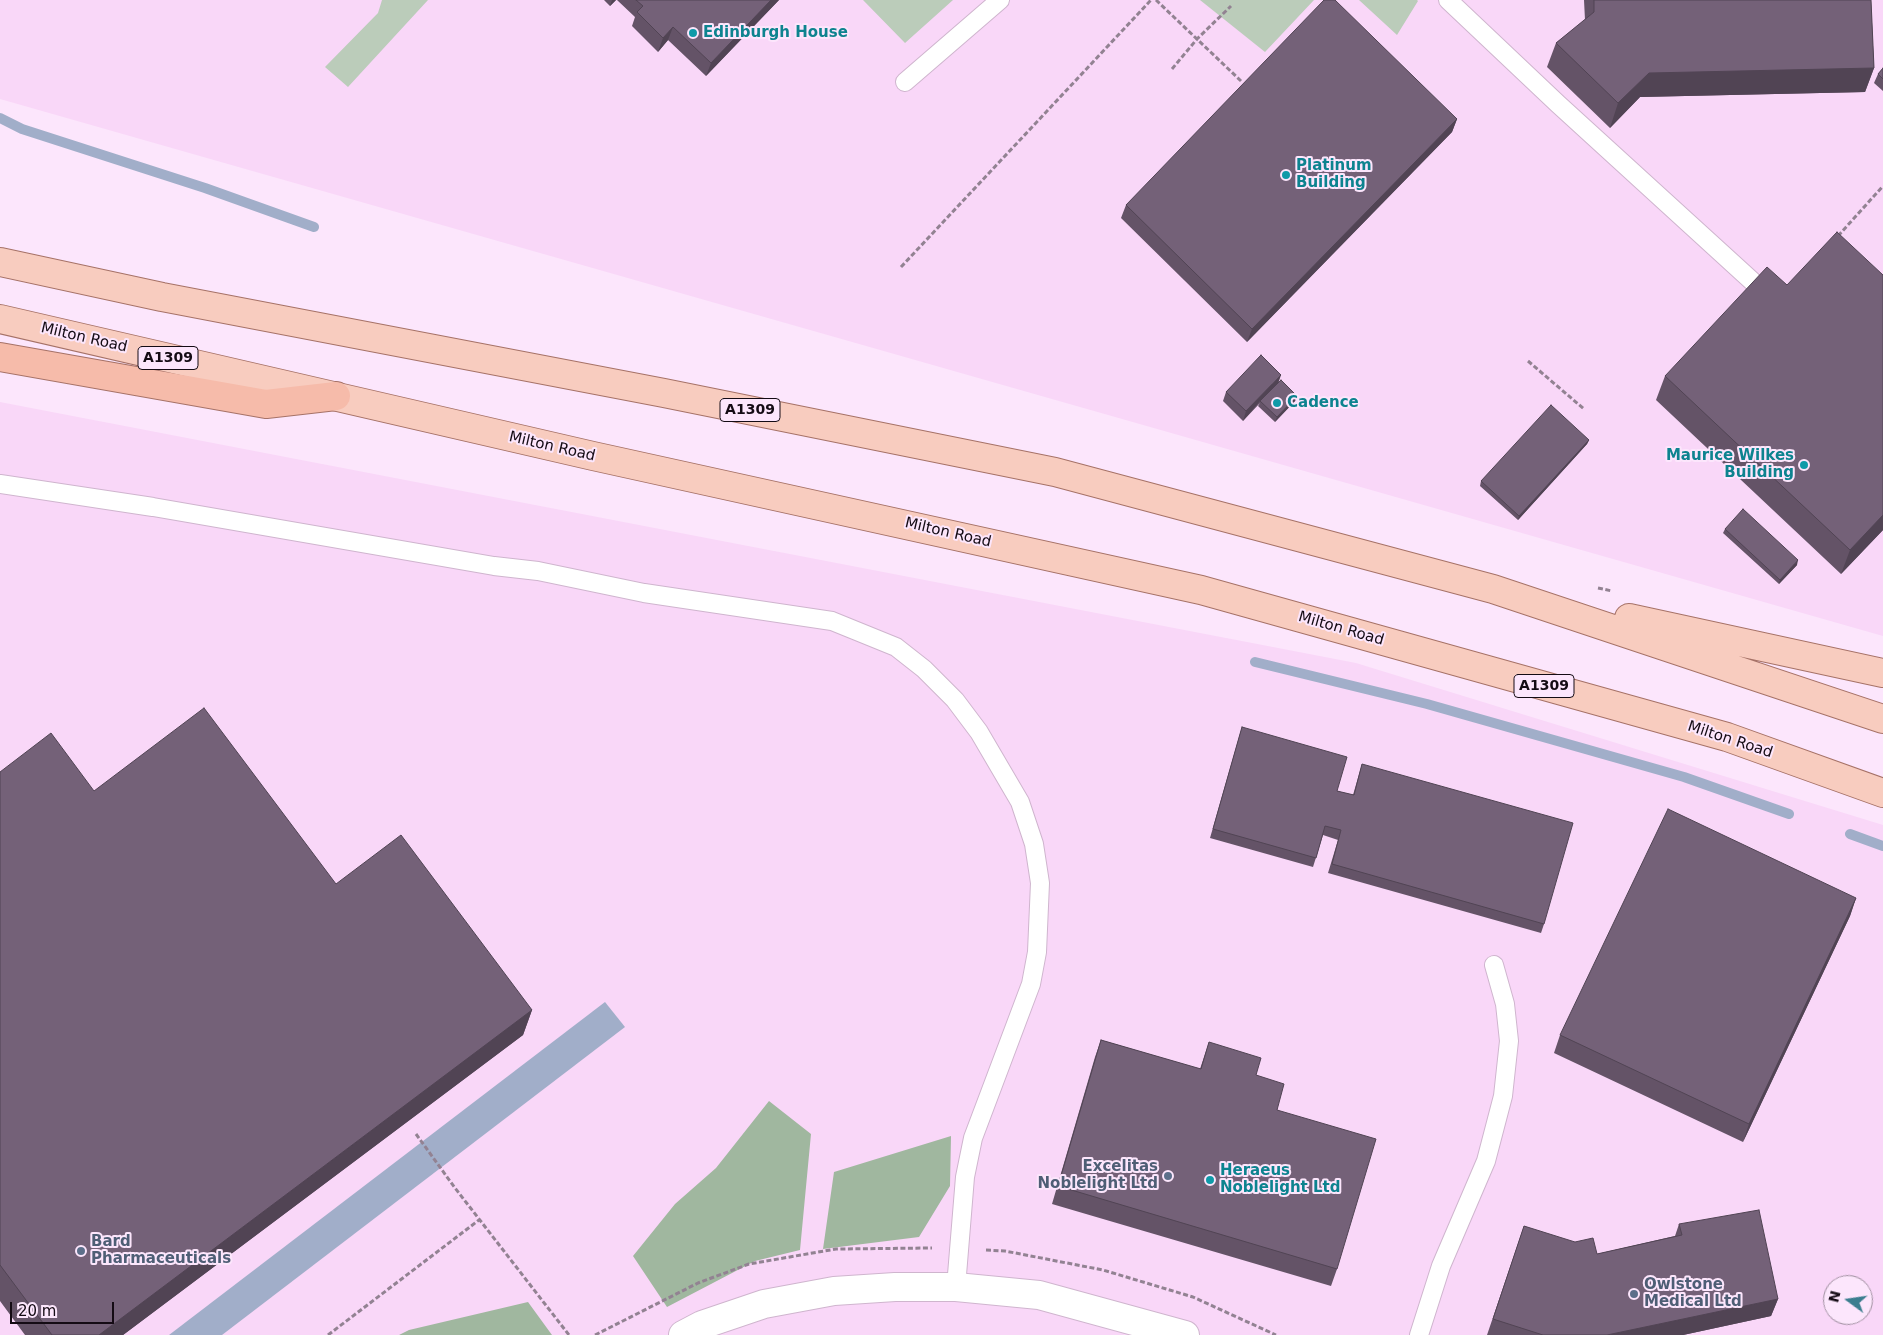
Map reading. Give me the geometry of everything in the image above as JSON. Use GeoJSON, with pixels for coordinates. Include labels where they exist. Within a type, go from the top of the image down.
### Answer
{"type":"FeatureCollection","features":[{"type":"Feature","properties":{"kind":"highway"},"geometry":{"type":"LineString","coordinates":[[0,356],[266,404],[336,396]]}},
{"type":"Feature","properties":{"kind":"main road","name":"A1309"},"geometry":{"type":"LineString","coordinates":[[0,262],[162,297],[674,395],[1055,472],[1493,589],[1883,673]]}},
{"type":"Feature","properties":{"kind":"main road","name":"Milton Road"},"geometry":{"type":"LineString","coordinates":[[0,319],[593,456],[1201,590],[1727,737],[1883,793]]}},
{"type":"Feature","properties":{"kind":"main road","name":"A1309"},"geometry":{"type":"LineString","coordinates":[[1493,589],[1883,719]]}},
{"type":"Feature","properties":{"kind":"street"},"geometry":{"type":"LineString","coordinates":[[684,1335],[702,1325],[764,1304],[834,1290],[895,1287],[956,1287],[1039,1295],[1181,1334]]}},
{"type":"Feature","properties":{"kind":"lane"},"geometry":{"type":"LineString","coordinates":[[905,82],[1000,0]]}},
{"type":"Feature","properties":{"kind":"lane"},"geometry":{"type":"LineString","coordinates":[[1448,0],[1558,104],[1752,280]]}},
{"type":"Feature","properties":{"kind":"lane"},"geometry":{"type":"LineString","coordinates":[[0,484],[153,507],[494,566],[538,571],[644,593],[832,621],[896,647],[924,669],[954,700],[979,732],[1020,802],[1034,844],[1040,883],[1037,952],[1031,984],[973,1138],[965,1177],[956,1287]]}},
{"type":"Feature","properties":{"kind":"lane"},"geometry":{"type":"LineString","coordinates":[[1419,1335],[1441,1266],[1486,1161],[1503,1096],[1509,1040],[1505,1004],[1494,965]]}},
{"type":"Feature","properties":{"kind":"path"},"geometry":{"type":"LineString","coordinates":[[901,267],[1152,0]]}},
{"type":"Feature","properties":{"kind":"path"},"geometry":{"type":"LineString","coordinates":[[1156,0],[1241,82]]}},
{"type":"Feature","properties":{"kind":"path"},"geometry":{"type":"LineString","coordinates":[[1172,69],[1197,39],[1231,6]]}},
{"type":"Feature","properties":{"kind":"path"},"geometry":{"type":"LineString","coordinates":[[1838,236],[1883,186]]}},
{"type":"Feature","properties":{"kind":"path"},"geometry":{"type":"LineString","coordinates":[[1528,361],[1584,409]]}},
{"type":"Feature","properties":{"kind":"path"},"geometry":{"type":"LineString","coordinates":[[416,1134],[455,1188],[569,1335]]}},
{"type":"Feature","properties":{"kind":"path"},"geometry":{"type":"LineString","coordinates":[[328,1335],[480,1220]]}},
{"type":"Feature","properties":{"kind":"shaded area"},"geometry":{"type":"Polygon","coordinates":[[[0,0],[1883,0],[1883,636],[0,99],[0,0]]]}},
{"type":"Feature","properties":{"kind":"shaded area"},"geometry":{"type":"Polygon","coordinates":[[[0,402],[1356,663],[1883,825],[1883,1335],[0,1335],[0,402]]]}},
{"type":"Feature","properties":{"kind":"green space"},"geometry":{"type":"Polygon","coordinates":[[[382,0],[428,0],[348,87],[325,67],[378,13],[382,0]]]}},
{"type":"Feature","properties":{"kind":"green space"},"geometry":{"type":"Polygon","coordinates":[[[863,0],[953,0],[905,43],[863,0]]]}},
{"type":"Feature","properties":{"kind":"green space"},"geometry":{"type":"Polygon","coordinates":[[[1200,0],[1314,0],[1265,52],[1200,0]]]}},
{"type":"Feature","properties":{"kind":"green space"},"geometry":{"type":"Polygon","coordinates":[[[1359,0],[1417,0],[1418,1],[1397,35],[1359,0]]]}},
{"type":"Feature","properties":{"kind":"green space"},"geometry":{"type":"Polygon","coordinates":[[[769,1101],[811,1134],[800,1250],[755,1261],[667,1307],[633,1256],[675,1204],[716,1168],[769,1101]]]}},
{"type":"Feature","properties":{"kind":"green space"},"geometry":{"type":"Polygon","coordinates":[[[951,1136],[950,1186],[919,1237],[823,1249],[834,1172],[951,1136]]]}},
{"type":"Feature","properties":{"kind":"green space"},"geometry":{"type":"Polygon","coordinates":[[[528,1302],[552,1335],[399,1335],[409,1330],[528,1302]]]}},
{"type":"Feature","properties":{"kind":"water"},"geometry":{"type":"Polygon","coordinates":[[[605,1002],[625,1027],[222,1335],[169,1335],[605,1002]]]}},
{"type":"Feature","properties":{"kind":"building","name":"Edinburgh House"},"geometry":{"type":"Polygon","coordinates":[[[636,0],[771,0],[711,63],[673,27],[663,38],[637,12],[643,6],[636,0]]]}},
{"type":"Feature","properties":{"kind":"building","name":"Platinum Building"},"geometry":{"type":"Polygon","coordinates":[[[1324,0],[1335,0],[1457,119],[1252,329],[1126,205],[1324,0]]]}},
{"type":"Feature","properties":{"kind":"building"},"geometry":{"type":"Polygon","coordinates":[[[1594,0],[1871,0],[1874,68],[1649,73],[1618,103],[1556,43],[1594,12],[1594,0]]]}},
{"type":"Feature","properties":{"kind":"building"},"geometry":{"type":"Polygon","coordinates":[[[1883,68],[1883,79],[1878,74],[1883,68]]]}},
{"type":"Feature","properties":{"kind":"building","name":"Maurice Wilkes Building"},"geometry":{"type":"Polygon","coordinates":[[[1837,232],[1883,275],[1883,515],[1850,550],[1665,376],[1767,267],[1787,285],[1837,232]]]}},
{"type":"Feature","properties":{"kind":"building"},"geometry":{"type":"Polygon","coordinates":[[[1261,355],[1281,375],[1246,411],[1226,392],[1261,355]]]}},
{"type":"Feature","properties":{"kind":"building","name":"Cadence"},"geometry":{"type":"Polygon","coordinates":[[[1281,380],[1297,396],[1277,417],[1260,401],[1281,380]]]}},
{"type":"Feature","properties":{"kind":"building"},"geometry":{"type":"Polygon","coordinates":[[[1551,405],[1589,440],[1519,516],[1481,481],[1551,405]]]}},
{"type":"Feature","properties":{"kind":"building"},"geometry":{"type":"Polygon","coordinates":[[[1743,509],[1798,560],[1780,580],[1725,529],[1743,509]]]}},
{"type":"Feature","properties":{"kind":"building"},"geometry":{"type":"Polygon","coordinates":[[[204,708],[336,884],[401,835],[532,1010],[99,1335],[52,1335],[0,1265],[0,772],[51,733],[94,791],[204,708]]]}},
{"type":"Feature","properties":{"kind":"building"},"geometry":{"type":"Polygon","coordinates":[[[1242,727],[1347,757],[1337,791],[1354,795],[1362,764],[1573,823],[1544,924],[1332,864],[1341,830],[1325,826],[1316,858],[1213,829],[1242,727]]]}},
{"type":"Feature","properties":{"kind":"building"},"geometry":{"type":"Polygon","coordinates":[[[1668,809],[1856,898],[1749,1124],[1560,1035],[1668,809]]]}},
{"type":"Feature","properties":{"kind":"building","name":"Heraeus Noblelight Ltd"},"geometry":{"type":"Polygon","coordinates":[[[1101,1040],[1201,1069],[1209,1042],[1261,1058],[1256,1075],[1284,1084],[1277,1110],[1376,1139],[1337,1269],[1058,1186],[1101,1040]]]}},
{"type":"Feature","properties":{"kind":"building","name":"Owlstone Medical Ltd"},"geometry":{"type":"Polygon","coordinates":[[[1759,1210],[1778,1299],[1607,1335],[1543,1335],[1493,1319],[1524,1226],[1575,1242],[1593,1238],[1597,1254],[1682,1235],[1679,1224],[1759,1210]]]}},
{"type":"Feature","properties":{"kind":"waterway"},"geometry":{"type":"LineString","coordinates":[[0,118],[22,129],[205,188],[314,227]]}},
{"type":"Feature","properties":{"kind":"waterway"},"geometry":{"type":"LineString","coordinates":[[1255,662],[1427,704],[1684,777],[1789,814]]}},
{"type":"Feature","properties":{"kind":"waterway"},"geometry":{"type":"LineString","coordinates":[[1850,834],[1883,846]]}},
{"type":"Feature","properties":{"kind":"place","name":"Edinburgh House"},"geometry":{"type":"Point","coordinates":[693,33]}},
{"type":"Feature","properties":{"kind":"place","name":"Platinum Building"},"geometry":{"type":"Point","coordinates":[1286,175]}},
{"type":"Feature","properties":{"kind":"place","name":"Cadence"},"geometry":{"type":"Point","coordinates":[1277,403]}},
{"type":"Feature","properties":{"kind":"place","name":"Maurice Wilkes Building"},"geometry":{"type":"Point","coordinates":[1804,465]}},
{"type":"Feature","properties":{"kind":"place","name":"Excelitas Noblelight Ltd"},"geometry":{"type":"Point","coordinates":[1168,1176]}},
{"type":"Feature","properties":{"kind":"place","name":"Heraeus Noblelight Ltd"},"geometry":{"type":"Point","coordinates":[1210,1180]}},
{"type":"Feature","properties":{"kind":"place","name":"Bard Pharmaceuticals"},"geometry":{"type":"Point","coordinates":[81,1251]}},
{"type":"Feature","properties":{"kind":"place","name":"Owlstone Medical Ltd"},"geometry":{"type":"Point","coordinates":[1634,1294]}}]}
